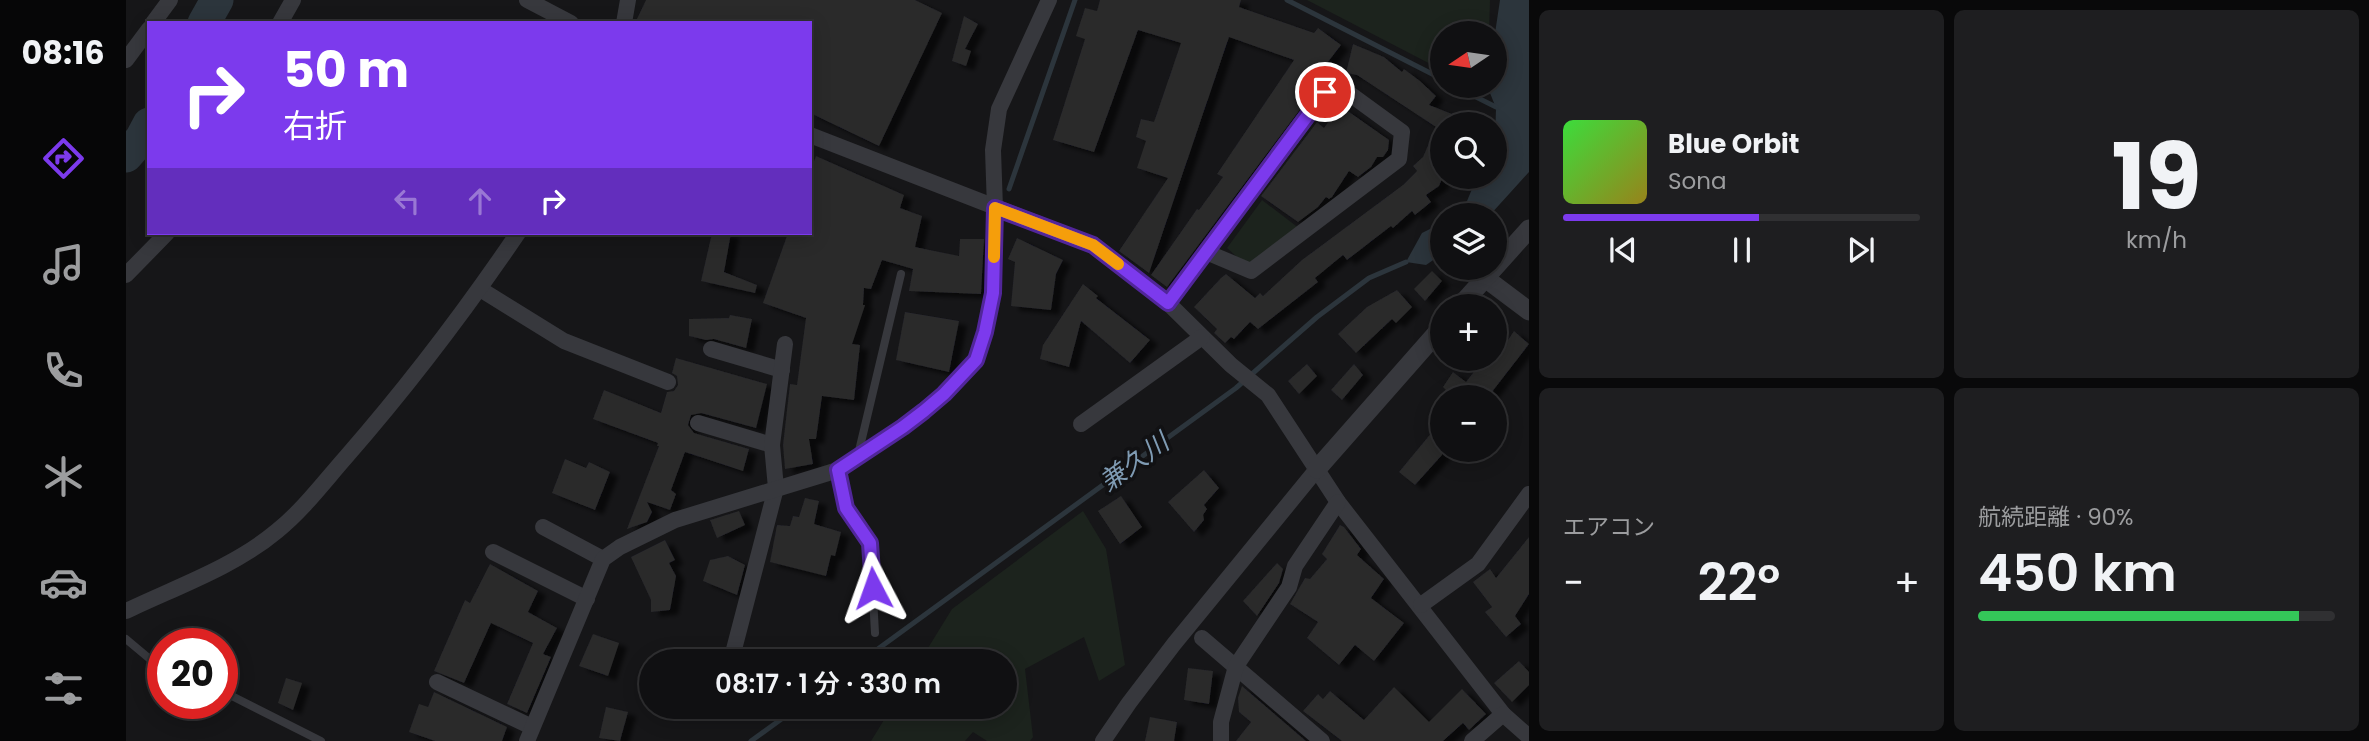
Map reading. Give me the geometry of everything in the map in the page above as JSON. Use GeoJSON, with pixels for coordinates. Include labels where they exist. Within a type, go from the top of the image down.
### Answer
{"type":"FeatureCollection","features":[{"type":"Feature","properties":{"kind":"street"},"geometry":{"type":"LineString","coordinates":[[154,21],[170,0]]}},
{"type":"Feature","properties":{"kind":"street"},"geometry":{"type":"LineString","coordinates":[[281,21],[293,0]]}},
{"type":"Feature","properties":{"kind":"street"},"geometry":{"type":"LineString","coordinates":[[527,0],[567,21]]}},
{"type":"Feature","properties":{"kind":"street"},"geometry":{"type":"LineString","coordinates":[[624,21],[628,0]]}},
{"type":"Feature","properties":{"kind":"street"},"geometry":{"type":"LineString","coordinates":[[438,682],[529,734],[603,559],[620,547],[675,520],[838,470],[903,427],[944,394],[976,360],[993,293],[993,150],[999,109],[1049,0]]}},
{"type":"Feature","properties":{"kind":"street"},"geometry":{"type":"LineString","coordinates":[[126,60],[147,32]]}},
{"type":"Feature","properties":{"kind":"street"},"geometry":{"type":"LineString","coordinates":[[1168,303],[1325,92],[1343,89],[1402,132],[1399,159],[1251,271],[1206,252]]}},
{"type":"Feature","properties":{"kind":"street"},"geometry":{"type":"LineString","coordinates":[[812,136],[1093,245],[1168,303],[1231,365],[1268,395],[1338,502],[1421,605],[1503,714],[1529,737]]}},
{"type":"Feature","properties":{"kind":"street"},"geometry":{"type":"LineString","coordinates":[[1507,254],[1529,229]]}},
{"type":"Feature","properties":{"kind":"street"},"geometry":{"type":"LineString","coordinates":[[126,275],[165,235]]}},
{"type":"Feature","properties":{"kind":"street"},"geometry":{"type":"LineString","coordinates":[[126,611],[241,556],[277,532],[395,401],[480,289],[517,235]]}},
{"type":"Feature","properties":{"kind":"street"},"geometry":{"type":"LineString","coordinates":[[1471,294],[1483,280]]}},
{"type":"Feature","properties":{"kind":"street"},"geometry":{"type":"LineString","coordinates":[[1488,280],[1529,310]]}},
{"type":"Feature","properties":{"kind":"street"},"geometry":{"type":"LineString","coordinates":[[480,289],[564,341],[668,382]]}},
{"type":"Feature","properties":{"kind":"street"},"geometry":{"type":"LineString","coordinates":[[1081,424],[1202,337]]}},
{"type":"Feature","properties":{"kind":"street"},"geometry":{"type":"LineString","coordinates":[[1103,741],[1174,644],[1317,468],[1430,341]]}},
{"type":"Feature","properties":{"kind":"street"},"geometry":{"type":"LineString","coordinates":[[734,649],[776,488],[772,445],[785,344]]}},
{"type":"Feature","properties":{"kind":"street"},"geometry":{"type":"LineString","coordinates":[[710,349],[782,370]]}},
{"type":"Feature","properties":{"kind":"street"},"geometry":{"type":"LineString","coordinates":[[698,423],[772,445]]}},
{"type":"Feature","properties":{"kind":"street"},"geometry":{"type":"LineString","coordinates":[[1421,605],[1478,564],[1529,494]]}},
{"type":"Feature","properties":{"kind":"street"},"geometry":{"type":"LineString","coordinates":[[1221,741],[1221,722],[1236,666],[1289,587],[1295,566],[1338,502]]}},
{"type":"Feature","properties":{"kind":"street"},"geometry":{"type":"LineString","coordinates":[[544,527],[603,559]]}},
{"type":"Feature","properties":{"kind":"street"},"geometry":{"type":"LineString","coordinates":[[493,552],[587,598]]}},
{"type":"Feature","properties":{"kind":"street"},"geometry":{"type":"LineString","coordinates":[[1202,638],[1322,741]]}},
{"type":"Feature","properties":{"kind":"street"},"geometry":{"type":"LineString","coordinates":[[1472,741],[1503,714]]}},
{"type":"Feature","properties":{"kind":"lane"},"geometry":{"type":"LineString","coordinates":[[857,458],[901,274]]}},
{"type":"Feature","properties":{"kind":"lane"},"geometry":{"type":"LineString","coordinates":[[838,470],[846,508],[870,543],[875,633]]}},
{"type":"Feature","properties":{"kind":"lane"},"geometry":{"type":"LineString","coordinates":[[126,639],[147,657]]}},
{"type":"Feature","properties":{"kind":"lane"},"geometry":{"type":"LineString","coordinates":[[238,699],[321,741]]}},
{"type":"Feature","properties":{"kind":"shaded area"},"geometry":{"type":"Polygon","coordinates":[[[1307,0],[1490,0],[1489,21],[1430,21],[1430,64],[1307,0]]]}},
{"type":"Feature","properties":{"kind":"shaded area"},"geometry":{"type":"Polygon","coordinates":[[[1500,0],[1529,0],[1529,172],[1501,203],[1466,203],[1472,189],[1507,189],[1507,112],[1496,112],[1492,98],[1507,98],[1507,21],[1497,21],[1500,0]]]}},
{"type":"Feature","properties":{"kind":"shaded area"},"geometry":{"type":"Polygon","coordinates":[[[1262,200],[1300,229],[1246,265],[1227,248],[1262,200]]]}},
{"type":"Feature","properties":{"kind":"shaded area"},"geometry":{"type":"Polygon","coordinates":[[[1430,229],[1430,262],[1426,265],[1406,262],[1422,233],[1430,229]]]}},
{"type":"Feature","properties":{"kind":"shaded area"},"geometry":{"type":"Polygon","coordinates":[[[1083,511],[1106,549],[1125,665],[1099,681],[1084,637],[1025,669],[1033,737],[1030,741],[987,741],[973,732],[965,741],[871,741],[885,719],[1017,719],[1017,649],[927,649],[952,609],[1083,511]]]}},
{"type":"Feature","properties":{"kind":"building"},"geometry":{"type":"Polygon","coordinates":[[[646,0],[915,0],[942,13],[879,146],[812,114],[812,21],[636,21],[646,0]]]}},
{"type":"Feature","properties":{"kind":"building"},"geometry":{"type":"Polygon","coordinates":[[[1100,0],[1241,0],[1239,7],[1314,33],[1318,28],[1341,45],[1304,93],[1308,97],[1301,108],[1167,287],[1151,275],[1223,177],[1217,174],[1294,60],[1229,37],[1149,273],[1119,251],[1168,178],[1137,168],[1146,141],[1136,137],[1141,119],[1154,122],[1181,43],[1138,30],[1094,152],[1053,140],[1085,39],[1076,36],[1085,8],[1097,11],[1100,0]]]}},
{"type":"Feature","properties":{"kind":"building"},"geometry":{"type":"Polygon","coordinates":[[[964,16],[978,24],[965,49],[971,51],[966,66],[952,61],[964,16]]]}},
{"type":"Feature","properties":{"kind":"building"},"geometry":{"type":"Polygon","coordinates":[[[1353,44],[1384,57],[1402,72],[1404,69],[1430,90],[1430,98],[1434,98],[1429,105],[1447,112],[1430,112],[1430,123],[1357,75],[1346,73],[1353,44]]]}},
{"type":"Feature","properties":{"kind":"building"},"geometry":{"type":"Polygon","coordinates":[[[1345,109],[1389,140],[1388,150],[1383,157],[1377,157],[1371,167],[1358,177],[1349,171],[1332,197],[1326,197],[1318,207],[1298,222],[1261,196],[1317,122],[1324,128],[1335,112],[1341,114],[1345,109]]]}},
{"type":"Feature","properties":{"kind":"building"},"geometry":{"type":"Polygon","coordinates":[[[1430,141],[1430,189],[1435,189],[1426,195],[1431,202],[1415,215],[1412,211],[1393,228],[1391,226],[1347,260],[1343,255],[1315,278],[1318,282],[1258,329],[1250,322],[1234,339],[1231,337],[1225,343],[1214,333],[1217,329],[1194,307],[1226,274],[1255,298],[1260,293],[1263,296],[1302,260],[1403,185],[1417,171],[1413,166],[1423,157],[1430,141]]]}},
{"type":"Feature","properties":{"kind":"building"},"geometry":{"type":"Polygon","coordinates":[[[816,156],[904,195],[900,208],[922,216],[915,247],[959,256],[960,239],[984,239],[981,294],[909,291],[913,269],[882,260],[871,289],[864,288],[865,305],[852,344],[860,345],[854,400],[822,396],[816,439],[809,439],[813,464],[785,469],[783,445],[790,384],[797,385],[806,318],[763,303],[787,235],[812,235],[812,166],[816,156]]]}},
{"type":"Feature","properties":{"kind":"building"},"geometry":{"type":"Polygon","coordinates":[[[712,235],[731,235],[724,272],[757,285],[755,293],[701,281],[712,235]]]}},
{"type":"Feature","properties":{"kind":"building"},"geometry":{"type":"Polygon","coordinates":[[[1017,238],[1063,260],[1056,274],[1051,310],[1011,306],[1015,262],[1008,259],[1017,238]]]}},
{"type":"Feature","properties":{"kind":"building"},"geometry":{"type":"Polygon","coordinates":[[[1430,273],[1430,280],[1442,281],[1425,301],[1414,289],[1430,273]]]}},
{"type":"Feature","properties":{"kind":"building"},"geometry":{"type":"Polygon","coordinates":[[[1083,284],[1098,296],[1096,298],[1150,340],[1130,363],[1081,321],[1069,367],[1040,359],[1043,345],[1083,284]]]}},
{"type":"Feature","properties":{"kind":"building"},"geometry":{"type":"Polygon","coordinates":[[[1397,290],[1412,307],[1396,323],[1392,319],[1356,353],[1338,334],[1367,307],[1397,290]]]}},
{"type":"Feature","properties":{"kind":"building"},"geometry":{"type":"Polygon","coordinates":[[[905,312],[959,321],[949,372],[896,360],[905,312]]]}},
{"type":"Feature","properties":{"kind":"building"},"geometry":{"type":"Polygon","coordinates":[[[730,315],[752,319],[746,348],[714,339],[689,336],[689,319],[729,318],[730,315]]]}},
{"type":"Feature","properties":{"kind":"building"},"geometry":{"type":"Polygon","coordinates":[[[1514,331],[1529,344],[1497,385],[1444,385],[1453,372],[1466,382],[1474,371],[1507,371],[1507,342],[1514,331]]]}},
{"type":"Feature","properties":{"kind":"building"},"geometry":{"type":"Polygon","coordinates":[[[676,358],[767,384],[756,428],[701,413],[691,415],[688,425],[694,433],[749,449],[743,471],[685,452],[671,490],[676,494],[670,510],[647,502],[652,512],[647,522],[627,529],[659,446],[658,443],[593,419],[604,390],[661,413],[667,392],[674,391],[678,385],[677,376],[672,373],[676,358]]]}},
{"type":"Feature","properties":{"kind":"building"},"geometry":{"type":"Polygon","coordinates":[[[1307,364],[1317,376],[1299,394],[1288,381],[1307,364]]]}},
{"type":"Feature","properties":{"kind":"building"},"geometry":{"type":"Polygon","coordinates":[[[1354,364],[1363,375],[1342,400],[1331,390],[1354,364]]]}},
{"type":"Feature","properties":{"kind":"building"},"geometry":{"type":"Polygon","coordinates":[[[1430,435],[1430,462],[1436,462],[1415,485],[1399,472],[1430,435]]]}},
{"type":"Feature","properties":{"kind":"building"},"geometry":{"type":"Polygon","coordinates":[[[565,459],[586,468],[589,462],[610,472],[595,510],[552,493],[565,459]]]}},
{"type":"Feature","properties":{"kind":"building"},"geometry":{"type":"Polygon","coordinates":[[[1204,470],[1219,488],[1204,505],[1207,509],[1203,515],[1204,520],[1194,532],[1168,502],[1204,470]]]}},
{"type":"Feature","properties":{"kind":"building"},"geometry":{"type":"Polygon","coordinates":[[[1121,496],[1142,527],[1120,544],[1098,511],[1121,496]]]}},
{"type":"Feature","properties":{"kind":"building"},"geometry":{"type":"Polygon","coordinates":[[[805,498],[819,501],[814,524],[841,532],[826,576],[770,562],[777,525],[790,526],[793,516],[799,517],[805,498]]]}},
{"type":"Feature","properties":{"kind":"building"},"geometry":{"type":"Polygon","coordinates":[[[739,511],[745,525],[717,538],[710,520],[739,511]]]}},
{"type":"Feature","properties":{"kind":"building"},"geometry":{"type":"Polygon","coordinates":[[[1340,525],[1361,549],[1357,555],[1384,579],[1371,598],[1404,623],[1374,661],[1355,645],[1339,665],[1307,638],[1318,622],[1290,604],[1305,578],[1310,579],[1327,559],[1322,554],[1340,525]]]}},
{"type":"Feature","properties":{"kind":"building"},"geometry":{"type":"Polygon","coordinates":[[[1529,537],[1529,594],[1515,616],[1521,624],[1506,637],[1485,612],[1492,607],[1473,582],[1490,569],[1496,578],[1529,537]]]}},
{"type":"Feature","properties":{"kind":"building"},"geometry":{"type":"Polygon","coordinates":[[[665,540],[675,560],[669,563],[676,576],[670,610],[651,612],[651,600],[631,557],[665,540]]]}},
{"type":"Feature","properties":{"kind":"building"},"geometry":{"type":"Polygon","coordinates":[[[728,556],[745,565],[737,595],[703,581],[710,560],[728,556]]]}},
{"type":"Feature","properties":{"kind":"building"},"geometry":{"type":"Polygon","coordinates":[[[1277,563],[1283,569],[1279,583],[1257,616],[1243,601],[1277,563]]]}},
{"type":"Feature","properties":{"kind":"building"},"geometry":{"type":"Polygon","coordinates":[[[490,564],[538,591],[528,612],[557,628],[543,654],[551,657],[527,713],[507,704],[533,643],[491,623],[464,683],[434,671],[465,600],[470,603],[490,564]]]}},
{"type":"Feature","properties":{"kind":"building"},"geometry":{"type":"Polygon","coordinates":[[[593,634],[619,643],[608,676],[579,666],[593,634]]]}},
{"type":"Feature","properties":{"kind":"building"},"geometry":{"type":"Polygon","coordinates":[[[1519,661],[1529,672],[1529,685],[1512,702],[1494,683],[1519,661]]]}},
{"type":"Feature","properties":{"kind":"building"},"geometry":{"type":"Polygon","coordinates":[[[1188,668],[1213,671],[1209,704],[1184,700],[1188,668]]]}},
{"type":"Feature","properties":{"kind":"building"},"geometry":{"type":"Polygon","coordinates":[[[286,678],[302,683],[293,710],[278,703],[286,678]]]}},
{"type":"Feature","properties":{"kind":"building"},"geometry":{"type":"Polygon","coordinates":[[[1242,686],[1306,741],[1236,741],[1251,722],[1239,712],[1238,698],[1242,686]]]}},
{"type":"Feature","properties":{"kind":"building"},"geometry":{"type":"Polygon","coordinates":[[[1394,687],[1429,722],[1462,689],[1486,714],[1469,730],[1463,723],[1443,741],[1342,741],[1303,711],[1318,694],[1323,699],[1330,691],[1364,720],[1394,687]]]}},
{"type":"Feature","properties":{"kind":"building"},"geometry":{"type":"Polygon","coordinates":[[[434,692],[507,727],[502,741],[435,741],[409,732],[419,704],[428,707],[434,692]]]}},
{"type":"Feature","properties":{"kind":"building"},"geometry":{"type":"Polygon","coordinates":[[[606,707],[628,712],[620,741],[599,738],[606,707]]]}},
{"type":"Feature","properties":{"kind":"building"},"geometry":{"type":"Polygon","coordinates":[[[1150,717],[1177,722],[1174,741],[1145,741],[1150,717]]]}},
{"type":"Feature","properties":{"kind":"waterway"},"geometry":{"type":"LineString","coordinates":[[205,21],[217,0]]}},
{"type":"Feature","properties":{"kind":"waterway"},"geometry":{"type":"LineString","coordinates":[[1009,189],[1075,0]]}},
{"type":"Feature","properties":{"kind":"waterway"},"geometry":{"type":"LineString","coordinates":[[1287,0],[1430,73]]}},
{"type":"Feature","properties":{"kind":"waterway"},"geometry":{"type":"LineString","coordinates":[[1478,98],[1496,107]]}},
{"type":"Feature","properties":{"kind":"waterway"},"geometry":{"type":"LineString","coordinates":[[126,156],[147,128]]}},
{"type":"Feature","properties":{"kind":"waterway","name":"兼久川"},"geometry":{"type":"LineString","coordinates":[[878,649],[1236,388],[1317,317],[1369,278],[1406,262]]}},
{"type":"Feature","properties":{"kind":"waterway","name":"兼久川"},"geometry":{"type":"LineString","coordinates":[[751,741],[781,719]]}},
{"type":"Feature","properties":{"kind":"slow traffic"},"geometry":{"type":"LineString","coordinates":[[994,257],[995,208],[1093,245],[1118,264]]}},
{"type":"Feature","properties":{"kind":"route"},"geometry":{"type":"LineString","coordinates":[[873,588],[870,543],[846,508],[838,470],[924,411],[976,360],[993,293],[995,208],[1093,245],[1168,303],[1325,92]]}}]}
